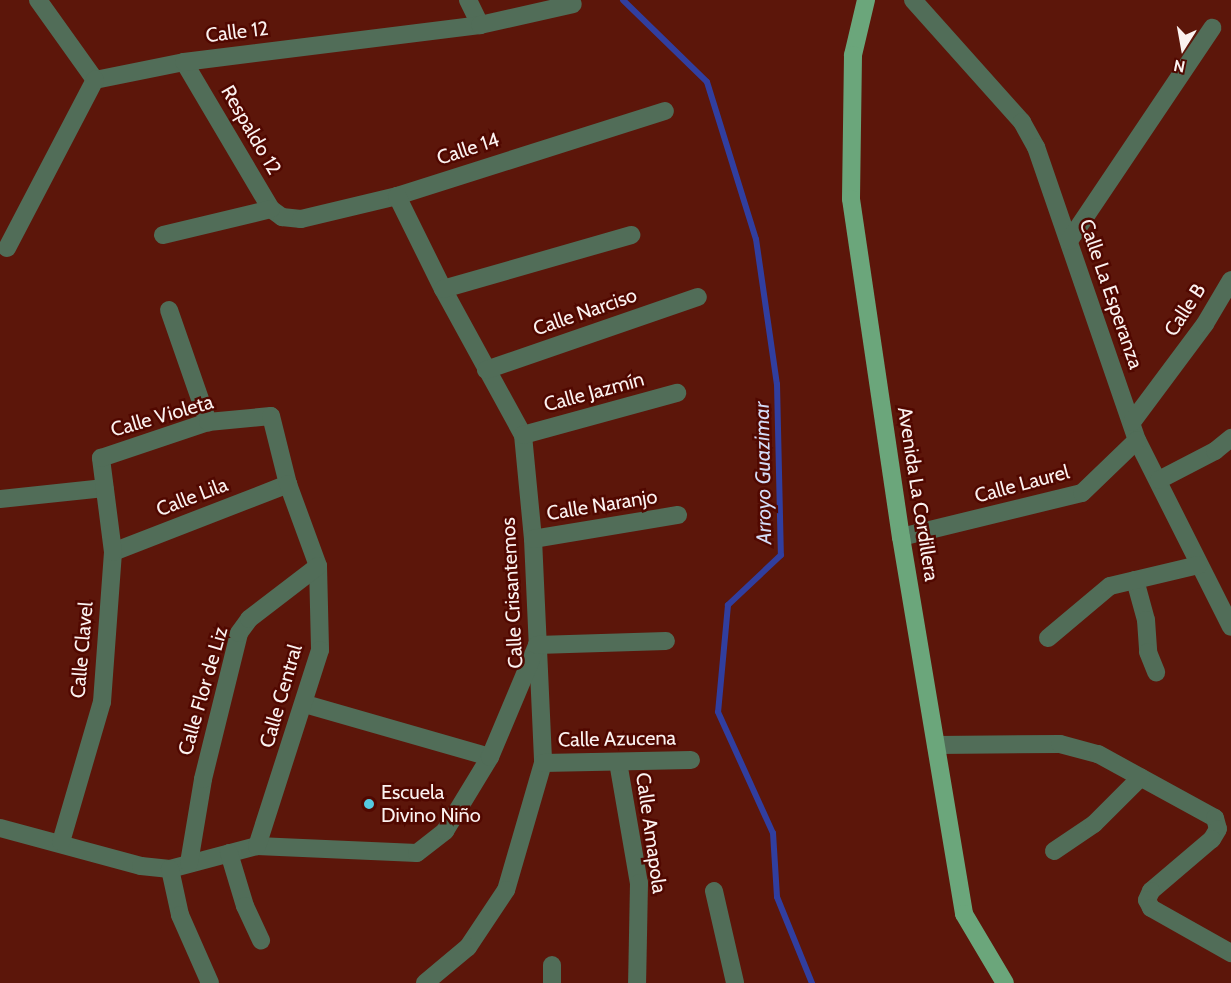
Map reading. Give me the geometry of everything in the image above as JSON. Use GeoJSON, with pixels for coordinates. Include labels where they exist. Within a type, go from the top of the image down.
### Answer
{"type":"FeatureCollection","features":[{"type":"Feature","properties":{"kind":"main road","name":"Avenida La Cordillera"},"geometry":{"type":"LineString","coordinates":[[866,0],[852,55],[851,199],[901,537],[964,914],[1005,983]]}},
{"type":"Feature","properties":{"kind":"street"},"geometry":{"type":"LineString","coordinates":[[7,248],[95,80],[38,0]]}},
{"type":"Feature","properties":{"kind":"street"},"geometry":{"type":"LineString","coordinates":[[468,0],[480,25]]}},
{"type":"Feature","properties":{"kind":"street","name":"Calle La Esperanza"},"geometry":{"type":"LineString","coordinates":[[914,0],[1022,122],[1036,147],[1137,440],[1231,627]]}},
{"type":"Feature","properties":{"kind":"street","name":"Calle 12"},"geometry":{"type":"LineString","coordinates":[[95,80],[184,62],[480,25],[573,4]]}},
{"type":"Feature","properties":{"kind":"street"},"geometry":{"type":"LineString","coordinates":[[1069,241],[1212,27]]}},
{"type":"Feature","properties":{"kind":"street","name":"Respaldo 12"},"geometry":{"type":"LineString","coordinates":[[184,62],[276,213]]}},
{"type":"Feature","properties":{"kind":"street","name":"Calle 14"},"geometry":{"type":"LineString","coordinates":[[163,235],[276,213],[301,219],[397,195],[665,111]]}},
{"type":"Feature","properties":{"kind":"street","name":"Calle Crisantemos"},"geometry":{"type":"LineString","coordinates":[[397,195],[443,289],[523,435],[533,539],[543,763],[506,890],[468,947],[425,983]]}},
{"type":"Feature","properties":{"kind":"street"},"geometry":{"type":"LineString","coordinates":[[443,289],[631,235]]}},
{"type":"Feature","properties":{"kind":"street","name":"Calle B"},"geometry":{"type":"LineString","coordinates":[[1132,422],[1205,324],[1231,280]]}},
{"type":"Feature","properties":{"kind":"street","name":"Calle Narciso"},"geometry":{"type":"LineString","coordinates":[[486,370],[698,297]]}},
{"type":"Feature","properties":{"kind":"street"},"geometry":{"type":"LineString","coordinates":[[170,310],[208,422]]}},
{"type":"Feature","properties":{"kind":"street","name":"Calle Jazmín"},"geometry":{"type":"LineString","coordinates":[[523,435],[677,393]]}},
{"type":"Feature","properties":{"kind":"street","name":"Calle Violeta"},"geometry":{"type":"LineString","coordinates":[[101,458],[208,422],[272,416]]}},
{"type":"Feature","properties":{"kind":"street","name":"Calle Central"},"geometry":{"type":"LineString","coordinates":[[257,846],[305,704],[320,650],[318,566],[288,484],[272,416]]}},
{"type":"Feature","properties":{"kind":"street"},"geometry":{"type":"LineString","coordinates":[[1159,480],[1215,452],[1231,438]]}},
{"type":"Feature","properties":{"kind":"street","name":"Calle Laurel"},"geometry":{"type":"LineString","coordinates":[[901,537],[1082,493],[1137,440]]}},
{"type":"Feature","properties":{"kind":"street","name":"Calle Clavel"},"geometry":{"type":"LineString","coordinates":[[62,842],[102,702],[113,552],[101,458]]}},
{"type":"Feature","properties":{"kind":"street","name":"Calle Lila"},"geometry":{"type":"LineString","coordinates":[[113,552],[288,484]]}},
{"type":"Feature","properties":{"kind":"street"},"geometry":{"type":"LineString","coordinates":[[0,499],[104,488]]}},
{"type":"Feature","properties":{"kind":"street","name":"Calle Naranjo"},"geometry":{"type":"LineString","coordinates":[[533,539],[678,516]]}},
{"type":"Feature","properties":{"kind":"street"},"geometry":{"type":"LineString","coordinates":[[1048,638],[1110,586],[1199,565]]}},
{"type":"Feature","properties":{"kind":"street","name":"Calle Flor de Liz"},"geometry":{"type":"LineString","coordinates":[[189,863],[203,779],[239,633],[249,619],[318,566]]}},
{"type":"Feature","properties":{"kind":"street"},"geometry":{"type":"LineString","coordinates":[[1135,580],[1146,620],[1148,652],[1156,672]]}},
{"type":"Feature","properties":{"kind":"street"},"geometry":{"type":"LineString","coordinates":[[0,828],[62,842],[141,866],[170,869],[257,846],[417,853],[445,831],[490,757],[537,645],[666,641]]}},
{"type":"Feature","properties":{"kind":"street"},"geometry":{"type":"LineString","coordinates":[[305,704],[490,757]]}},
{"type":"Feature","properties":{"kind":"street"},"geometry":{"type":"LineString","coordinates":[[936,745],[1060,744],[1098,754],[1215,818],[1224,829],[1151,891],[1147,900],[1151,908],[1231,953]]}},
{"type":"Feature","properties":{"kind":"street","name":"Calle Azucena"},"geometry":{"type":"LineString","coordinates":[[543,763],[691,760]]}},
{"type":"Feature","properties":{"kind":"street","name":"Calle Amapola"},"geometry":{"type":"LineString","coordinates":[[618,762],[639,883],[637,983]]}},
{"type":"Feature","properties":{"kind":"street"},"geometry":{"type":"LineString","coordinates":[[1054,851],[1094,824],[1141,777]]}},
{"type":"Feature","properties":{"kind":"street"},"geometry":{"type":"LineString","coordinates":[[229,853],[245,906],[261,941]]}},
{"type":"Feature","properties":{"kind":"street"},"geometry":{"type":"LineString","coordinates":[[170,869],[180,915],[210,983]]}},
{"type":"Feature","properties":{"kind":"street"},"geometry":{"type":"LineString","coordinates":[[714,891],[735,983]]}},
{"type":"Feature","properties":{"kind":"waterway","name":"Arroyo Guazimar"},"geometry":{"type":"LineString","coordinates":[[623,0],[707,82],[756,239],[777,384],[781,555],[728,605],[718,712],[773,833],[777,897],[812,983]]}},
{"type":"Feature","properties":{"kind":"place","name":"Escuela Divino Niño"},"geometry":{"type":"Point","coordinates":[369,804]}}]}
